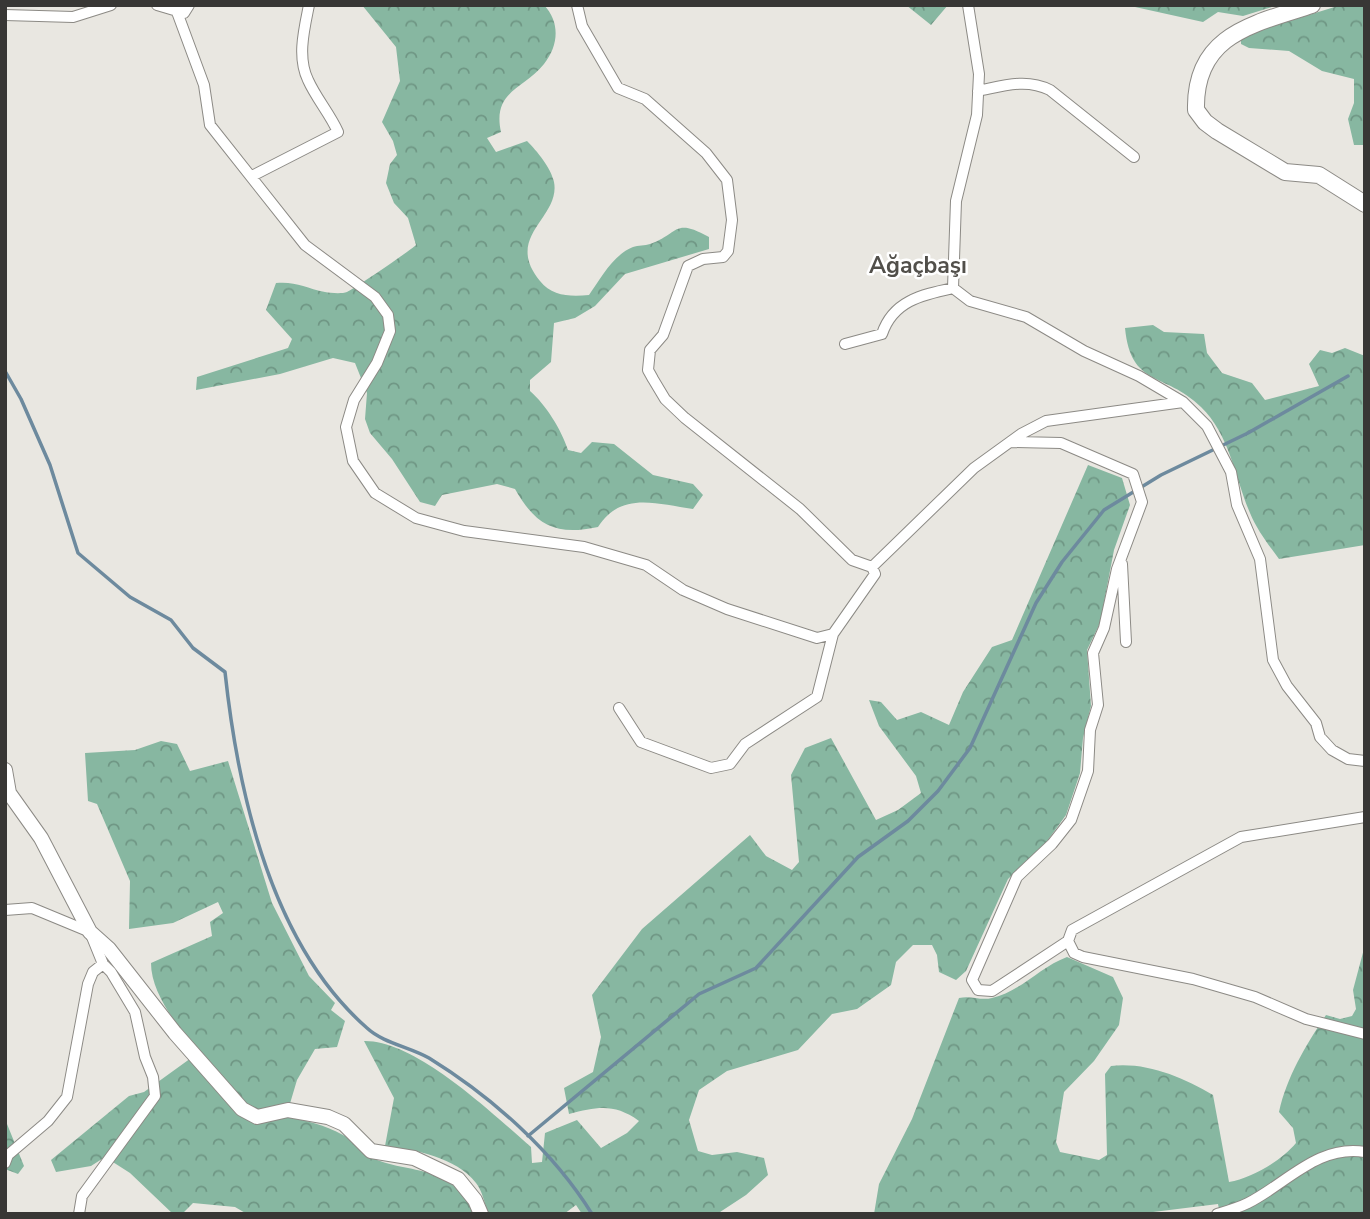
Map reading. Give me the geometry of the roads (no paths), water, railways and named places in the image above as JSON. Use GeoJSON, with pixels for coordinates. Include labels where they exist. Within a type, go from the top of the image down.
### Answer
{"type":"FeatureCollection","features":[{"type":"Feature","properties":{"kind":"main road"},"geometry":{"type":"LineString","coordinates":[[1312,5],[1232,32],[1211,55],[1203,71],[1196,110],[1205,122],[1217,131],[1285,172],[1319,175],[1365,204]]}},
{"type":"Feature","properties":{"kind":"street"},"geometry":{"type":"LineString","coordinates":[[5,15],[72,17],[111,5]]}},
{"type":"Feature","properties":{"kind":"street"},"geometry":{"type":"LineString","coordinates":[[157,5],[184,13],[189,5]]}},
{"type":"Feature","properties":{"kind":"street"},"geometry":{"type":"LineString","coordinates":[[252,176],[338,132],[308,81],[303,63],[303,37],[309,5]]}},
{"type":"Feature","properties":{"kind":"street"},"geometry":{"type":"LineString","coordinates":[[577,5],[582,26],[618,88],[645,99],[706,153],[726,180],[732,220],[729,250],[723,257],[703,259],[688,266],[670,309],[663,335],[650,350],[648,370],[666,399],[685,418],[792,502],[852,561],[872,567]]}},
{"type":"Feature","properties":{"kind":"street"},"geometry":{"type":"LineString","coordinates":[[953,288],[956,201],[977,115],[979,74],[968,5]]}},
{"type":"Feature","properties":{"kind":"street"},"geometry":{"type":"LineString","coordinates":[[177,12],[204,85],[210,125],[305,244],[375,297],[388,316],[390,331],[377,363],[354,400],[346,427],[353,461],[375,493],[416,518],[464,531],[584,547],[646,565],[683,590],[727,609],[817,638],[833,634]]}},
{"type":"Feature","properties":{"kind":"street"},"geometry":{"type":"LineString","coordinates":[[978,91],[1017,83],[1037,83],[1050,90],[1134,158]]}},
{"type":"Feature","properties":{"kind":"street"},"geometry":{"type":"LineString","coordinates":[[845,344],[882,334],[887,319],[905,304],[922,295],[953,288]]}},
{"type":"Feature","properties":{"kind":"street"},"geometry":{"type":"LineString","coordinates":[[953,288],[970,301],[1026,317],[1084,351],[1139,376],[1183,402],[1207,426],[1231,472],[1237,505],[1260,559],[1273,660],[1287,686],[1316,723],[1320,737],[1332,750],[1348,759],[1365,761]]}},
{"type":"Feature","properties":{"kind":"street"},"geometry":{"type":"LineString","coordinates":[[872,567],[974,468],[1046,421],[1183,402]]}},
{"type":"Feature","properties":{"kind":"street"},"geometry":{"type":"LineString","coordinates":[[1010,442],[1061,443],[1133,474],[1142,502],[1122,554],[1104,628],[1093,653],[1098,705],[1090,730],[1088,771],[1071,820],[1052,844],[1017,877],[972,980],[978,990],[992,991],[1068,941],[1072,930],[1241,837],[1365,817]]}},
{"type":"Feature","properties":{"kind":"street"},"geometry":{"type":"LineString","coordinates":[[1122,554],[1126,642]]}},
{"type":"Feature","properties":{"kind":"street"},"geometry":{"type":"LineString","coordinates":[[620,708],[641,742],[711,768],[730,764],[745,744],[817,696],[833,634],[875,574],[872,567]]}},
{"type":"Feature","properties":{"kind":"street"},"geometry":{"type":"LineString","coordinates":[[5,770],[9,793],[41,838],[90,932],[103,964],[111,972],[135,1012],[145,1057],[153,1077],[155,1096],[82,1195],[79,1214]]}},
{"type":"Feature","properties":{"kind":"street"},"geometry":{"type":"LineString","coordinates":[[5,909],[32,908],[90,932],[109,949],[175,1033],[242,1109],[257,1117],[288,1110],[328,1117],[344,1124],[371,1151],[414,1158],[458,1179],[475,1200],[481,1214]]}},
{"type":"Feature","properties":{"kind":"street"},"geometry":{"type":"LineString","coordinates":[[1068,941],[1074,953],[1083,957],[1193,979],[1255,997],[1306,1019],[1365,1034]]}},
{"type":"Feature","properties":{"kind":"street"},"geometry":{"type":"LineString","coordinates":[[5,1163],[8,1155],[48,1121],[66,1097],[88,984],[93,972],[103,964]]}},
{"type":"Feature","properties":{"kind":"street"},"geometry":{"type":"LineString","coordinates":[[1217,1214],[1248,1203],[1311,1162],[1336,1153],[1365,1152]]}},
{"type":"Feature","properties":{"kind":"waterway"},"geometry":{"type":"LineString","coordinates":[[5,371],[21,399],[50,465],[78,553],[130,597],[171,620],[193,648],[225,672],[239,767],[265,864],[284,911],[307,954],[334,994],[373,1033],[429,1058],[498,1108],[540,1147],[592,1214]]}},
{"type":"Feature","properties":{"kind":"waterway"},"geometry":{"type":"LineString","coordinates":[[528,1136],[699,994],[756,968],[858,857],[908,821],[938,791],[970,748],[1036,603],[1062,562],[1104,510],[1161,475],[1248,433],[1348,376]]}},
{"type":"Feature","properties":{"kind":"waterway"},"geometry":{"type":"LineString","coordinates":[[1359,1214],[1365,1213]]}},
{"type":"Feature","properties":{"kind":"district","name":"Ağaçbaşı"},"geometry":{"type":"Point","coordinates":[918,265]}}]}
